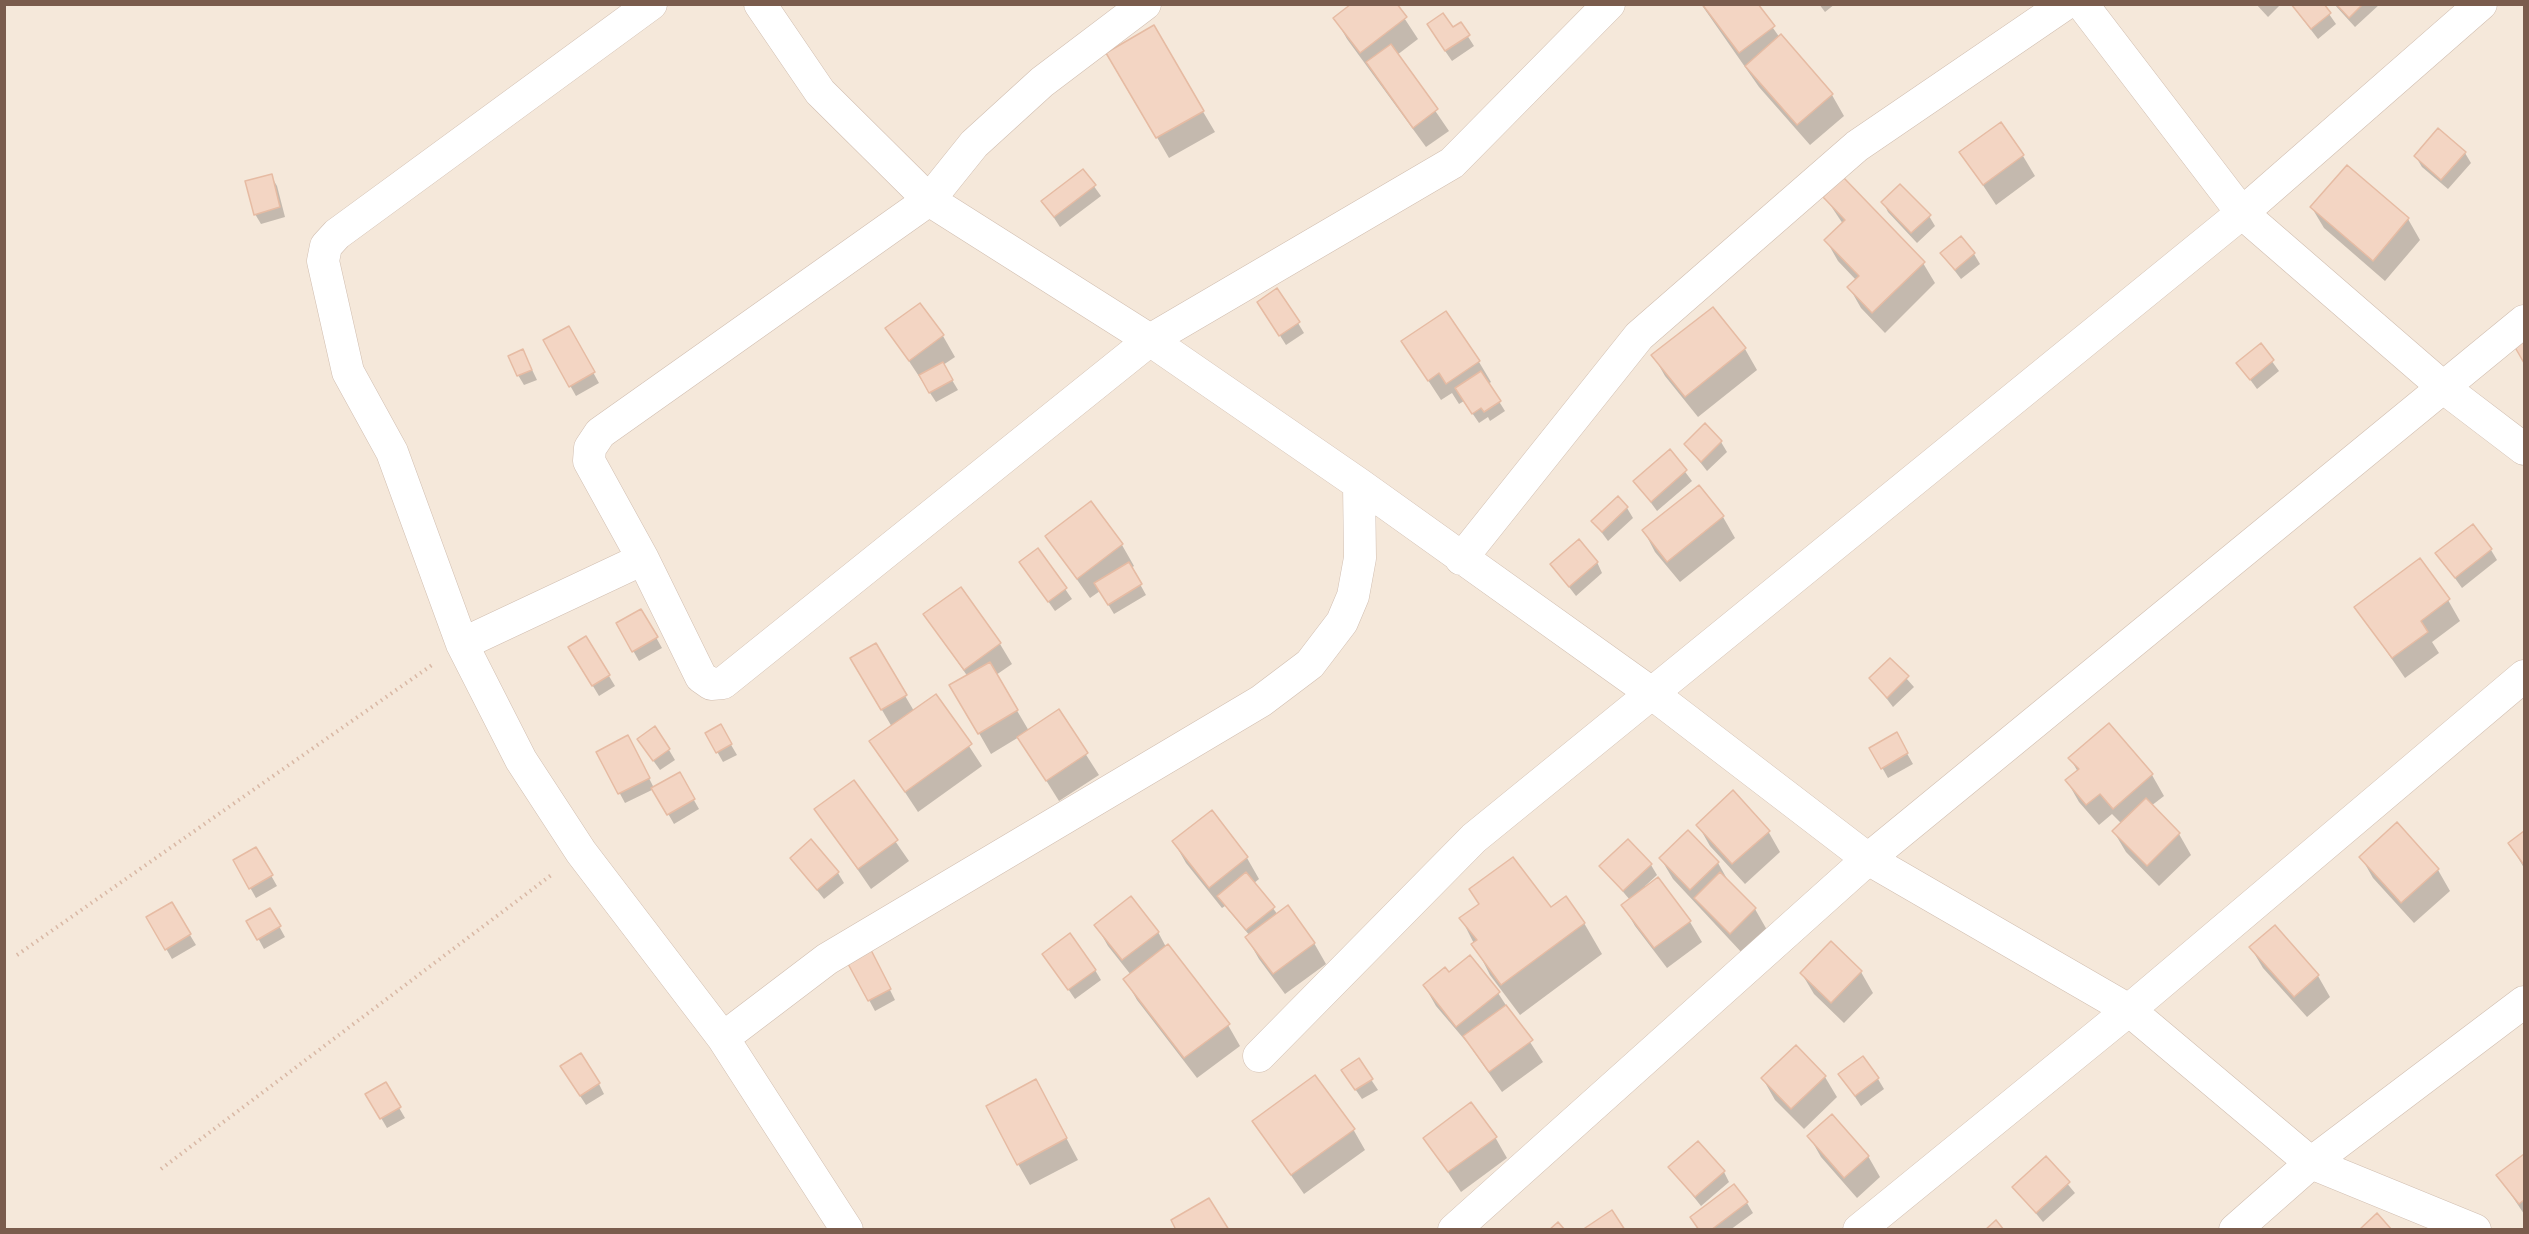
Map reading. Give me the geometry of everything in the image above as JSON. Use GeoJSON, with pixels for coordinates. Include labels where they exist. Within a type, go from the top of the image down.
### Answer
{"type":"FeatureCollection","features":[{"type":"Feature","properties":{"kind":"street"},"geometry":{"type":"LineString","coordinates":[[651,4],[337,234],[326,246],[323,261],[348,372],[392,452],[462,644],[520,760],[582,852],[723,1038],[847,1230]]}},
{"type":"Feature","properties":{"kind":"street"},"geometry":{"type":"LineString","coordinates":[[760,4],[820,92],[929,200],[1150,340],[1359,484],[1650,692],[1868,859],[2129,1010],[2311,1163],[2475,1230]]}},
{"type":"Feature","properties":{"kind":"street"},"geometry":{"type":"LineString","coordinates":[[1145,4],[1042,82],[974,144],[929,200],[600,433],[590,448],[589,462],[642,559],[701,677],[711,684],[723,683],[1150,340],[1452,164],[1609,4]]}},
{"type":"Feature","properties":{"kind":"street"},"geometry":{"type":"LineString","coordinates":[[1461,559],[1639,336],[1857,146],[2065,4]]}},
{"type":"Feature","properties":{"kind":"street"},"geometry":{"type":"LineString","coordinates":[[2082,4],[2242,213],[2444,388],[2524,449]]}},
{"type":"Feature","properties":{"kind":"street"},"geometry":{"type":"LineString","coordinates":[[1259,1056],[1474,838],[1650,692],[2242,213],[2481,4]]}},
{"type":"Feature","properties":{"kind":"street"},"geometry":{"type":"LineString","coordinates":[[1454,1230],[1868,859],[2524,321]]}},
{"type":"Feature","properties":{"kind":"street"},"geometry":{"type":"LineString","coordinates":[[723,1038],[827,959],[1261,701],[1310,664],[1341,622],[1353,596],[1360,558],[1359,484]]}},
{"type":"Feature","properties":{"kind":"street"},"geometry":{"type":"LineString","coordinates":[[462,644],[642,559]]}},
{"type":"Feature","properties":{"kind":"street"},"geometry":{"type":"LineString","coordinates":[[1859,1230],[2129,1010],[2524,676]]}},
{"type":"Feature","properties":{"kind":"street"},"geometry":{"type":"LineString","coordinates":[[2235,1230],[2311,1163],[2524,1002]]}},
{"type":"Feature","properties":{"kind":"path"},"geometry":{"type":"LineString","coordinates":[[17,955],[462,644]]}},
{"type":"Feature","properties":{"kind":"path"},"geometry":{"type":"LineString","coordinates":[[161,1169],[582,852]]}},
{"type":"Feature","properties":{"kind":"shaded area"},"geometry":{"type":"Polygon","coordinates":[[[5,5],[2524,5],[2524,1229],[5,1229],[5,5]]]}},
{"type":"Feature","properties":{"kind":"building"},"geometry":{"type":"Polygon","coordinates":[[[1351,4],[1397,4],[1407,17],[1360,53],[1333,18],[1351,4]]]}},
{"type":"Feature","properties":{"kind":"building"},"geometry":{"type":"Polygon","coordinates":[[[1702,4],[1758,4],[1775,26],[1739,53],[1702,4]]]}},
{"type":"Feature","properties":{"kind":"building"},"geometry":{"type":"Polygon","coordinates":[[[2291,4],[2324,4],[2331,13],[2311,29],[2291,4]]]}},
{"type":"Feature","properties":{"kind":"building"},"geometry":{"type":"Polygon","coordinates":[[[2336,4],[2363,4],[2349,18],[2336,4]]]}},
{"type":"Feature","properties":{"kind":"building"},"geometry":{"type":"Polygon","coordinates":[[[1443,13],[1453,27],[1461,22],[1470,35],[1445,51],[1427,24],[1443,13]]]}},
{"type":"Feature","properties":{"kind":"building"},"geometry":{"type":"Polygon","coordinates":[[[1154,25],[1204,111],[1156,138],[1106,53],[1154,25]]]}},
{"type":"Feature","properties":{"kind":"building"},"geometry":{"type":"Polygon","coordinates":[[[1781,34],[1833,94],[1797,125],[1745,66],[1781,34]]]}},
{"type":"Feature","properties":{"kind":"building"},"geometry":{"type":"Polygon","coordinates":[[[1391,44],[1438,109],[1413,128],[1366,62],[1391,44]]]}},
{"type":"Feature","properties":{"kind":"building"},"geometry":{"type":"Polygon","coordinates":[[[2001,122],[2024,155],[1983,185],[1959,152],[2001,122]]]}},
{"type":"Feature","properties":{"kind":"building"},"geometry":{"type":"Polygon","coordinates":[[[2438,128],[2466,152],[2441,180],[2414,156],[2438,128]]]}},
{"type":"Feature","properties":{"kind":"building"},"geometry":{"type":"Polygon","coordinates":[[[2347,165],[2409,218],[2373,261],[2310,207],[2347,165]]]}},
{"type":"Feature","properties":{"kind":"building"},"geometry":{"type":"Polygon","coordinates":[[[1083,169],[1096,185],[1054,217],[1041,201],[1083,169]]]}},
{"type":"Feature","properties":{"kind":"building"},"geometry":{"type":"Polygon","coordinates":[[[272,174],[280,207],[254,215],[245,181],[272,174]]]}},
{"type":"Feature","properties":{"kind":"building"},"geometry":{"type":"Polygon","coordinates":[[[1843,177],[1925,262],[1872,313],[1847,287],[1859,276],[1824,240],[1845,220],[1823,197],[1843,177]]]}},
{"type":"Feature","properties":{"kind":"building"},"geometry":{"type":"Polygon","coordinates":[[[1900,184],[1931,215],[1911,233],[1881,202],[1900,184]]]}},
{"type":"Feature","properties":{"kind":"building"},"geometry":{"type":"Polygon","coordinates":[[[1961,236],[1975,253],[1955,270],[1940,253],[1961,236]]]}},
{"type":"Feature","properties":{"kind":"building"},"geometry":{"type":"Polygon","coordinates":[[[1277,288],[1300,322],[1279,336],[1257,302],[1277,288]]]}},
{"type":"Feature","properties":{"kind":"building"},"geometry":{"type":"Polygon","coordinates":[[[920,303],[944,335],[909,361],[885,328],[920,303]]]}},
{"type":"Feature","properties":{"kind":"building"},"geometry":{"type":"Polygon","coordinates":[[[1713,307],[1746,348],[1685,397],[1651,355],[1713,307]]]}},
{"type":"Feature","properties":{"kind":"building"},"geometry":{"type":"Polygon","coordinates":[[[1446,311],[1480,361],[1446,384],[1439,373],[1428,381],[1401,341],[1446,311]]]}},
{"type":"Feature","properties":{"kind":"building"},"geometry":{"type":"Polygon","coordinates":[[[569,326],[595,372],[569,387],[543,340],[569,326]]]}},
{"type":"Feature","properties":{"kind":"building"},"geometry":{"type":"Polygon","coordinates":[[[2524,326],[2524,363],[2508,335],[2524,326]]]}},
{"type":"Feature","properties":{"kind":"building"},"geometry":{"type":"Polygon","coordinates":[[[2261,343],[2274,360],[2250,380],[2236,363],[2261,343]]]}},
{"type":"Feature","properties":{"kind":"building"},"geometry":{"type":"Polygon","coordinates":[[[523,349],[532,370],[517,376],[508,356],[523,349]]]}},
{"type":"Feature","properties":{"kind":"building"},"geometry":{"type":"Polygon","coordinates":[[[943,362],[953,380],[929,393],[919,375],[943,362]]]}},
{"type":"Feature","properties":{"kind":"building"},"geometry":{"type":"Polygon","coordinates":[[[1481,371],[1501,401],[1484,412],[1481,408],[1472,414],[1455,388],[1481,371]]]}},
{"type":"Feature","properties":{"kind":"building"},"geometry":{"type":"Polygon","coordinates":[[[1705,423],[1722,441],[1701,462],[1684,444],[1705,423]]]}},
{"type":"Feature","properties":{"kind":"building"},"geometry":{"type":"Polygon","coordinates":[[[1670,449],[1687,470],[1651,502],[1633,481],[1670,449]]]}},
{"type":"Feature","properties":{"kind":"building"},"geometry":{"type":"Polygon","coordinates":[[[1699,485],[1724,516],[1667,562],[1642,530],[1699,485]]]}},
{"type":"Feature","properties":{"kind":"building"},"geometry":{"type":"Polygon","coordinates":[[[1618,496],[1628,507],[1602,532],[1591,521],[1618,496]]]}},
{"type":"Feature","properties":{"kind":"building"},"geometry":{"type":"Polygon","coordinates":[[[1091,501],[1123,544],[1077,579],[1045,536],[1091,501]]]}},
{"type":"Feature","properties":{"kind":"building"},"geometry":{"type":"Polygon","coordinates":[[[2473,524],[2492,549],[2455,578],[2435,553],[2473,524]]]}},
{"type":"Feature","properties":{"kind":"building"},"geometry":{"type":"Polygon","coordinates":[[[1579,539],[1598,562],[1569,587],[1550,564],[1579,539]]]}},
{"type":"Feature","properties":{"kind":"building"},"geometry":{"type":"Polygon","coordinates":[[[1038,548],[1067,588],[1048,602],[1019,562],[1038,548]]]}},
{"type":"Feature","properties":{"kind":"building"},"geometry":{"type":"Polygon","coordinates":[[[2420,558],[2450,599],[2421,621],[2428,632],[2392,658],[2354,607],[2420,558]]]}},
{"type":"Feature","properties":{"kind":"building"},"geometry":{"type":"Polygon","coordinates":[[[1129,562],[1142,584],[1108,605],[1094,583],[1129,562]]]}},
{"type":"Feature","properties":{"kind":"building"},"geometry":{"type":"Polygon","coordinates":[[[961,587],[1001,643],[964,670],[923,614],[961,587]]]}},
{"type":"Feature","properties":{"kind":"building"},"geometry":{"type":"Polygon","coordinates":[[[641,609],[658,637],[632,652],[616,623],[641,609]]]}},
{"type":"Feature","properties":{"kind":"building"},"geometry":{"type":"Polygon","coordinates":[[[586,636],[610,675],[592,686],[568,647],[586,636]]]}},
{"type":"Feature","properties":{"kind":"building"},"geometry":{"type":"Polygon","coordinates":[[[876,643],[907,695],[881,710],[850,658],[876,643]]]}},
{"type":"Feature","properties":{"kind":"building"},"geometry":{"type":"Polygon","coordinates":[[[1890,658],[1909,676],[1887,698],[1869,678],[1890,658]]]}},
{"type":"Feature","properties":{"kind":"building"},"geometry":{"type":"Polygon","coordinates":[[[990,662],[1018,710],[978,734],[949,685],[990,662]]]}},
{"type":"Feature","properties":{"kind":"building"},"geometry":{"type":"Polygon","coordinates":[[[936,694],[972,744],[905,792],[869,741],[936,694]]]}},
{"type":"Feature","properties":{"kind":"building"},"geometry":{"type":"Polygon","coordinates":[[[1059,709],[1088,753],[1046,781],[1017,737],[1059,709]]]}},
{"type":"Feature","properties":{"kind":"building"},"geometry":{"type":"Polygon","coordinates":[[[2109,723],[2153,774],[2113,809],[2100,794],[2086,805],[2065,780],[2079,769],[2068,758],[2109,723]]]}},
{"type":"Feature","properties":{"kind":"building"},"geometry":{"type":"Polygon","coordinates":[[[721,724],[732,744],[716,753],[705,733],[721,724]]]}},
{"type":"Feature","properties":{"kind":"building"},"geometry":{"type":"Polygon","coordinates":[[[655,726],[670,749],[653,761],[637,739],[655,726]]]}},
{"type":"Feature","properties":{"kind":"building"},"geometry":{"type":"Polygon","coordinates":[[[1897,732],[1908,753],[1881,769],[1869,748],[1897,732]]]}},
{"type":"Feature","properties":{"kind":"building"},"geometry":{"type":"Polygon","coordinates":[[[628,735],[650,778],[618,794],[596,752],[628,735]]]}},
{"type":"Feature","properties":{"kind":"building"},"geometry":{"type":"Polygon","coordinates":[[[680,772],[695,799],[667,815],[651,788],[680,772]]]}},
{"type":"Feature","properties":{"kind":"building"},"geometry":{"type":"Polygon","coordinates":[[[854,780],[898,840],[858,869],[814,809],[854,780]]]}},
{"type":"Feature","properties":{"kind":"building"},"geometry":{"type":"Polygon","coordinates":[[[1733,790],[1770,831],[1732,864],[1696,825],[1733,790]]]}},
{"type":"Feature","properties":{"kind":"building"},"geometry":{"type":"Polygon","coordinates":[[[2146,798],[2180,833],[2147,866],[2112,831],[2146,798]]]}},
{"type":"Feature","properties":{"kind":"building"},"geometry":{"type":"Polygon","coordinates":[[[1212,810],[1248,857],[1209,888],[1172,841],[1212,810]]]}},
{"type":"Feature","properties":{"kind":"building"},"geometry":{"type":"Polygon","coordinates":[[[2397,822],[2439,869],[2401,903],[2359,857],[2397,822]]]}},
{"type":"Feature","properties":{"kind":"building"},"geometry":{"type":"Polygon","coordinates":[[[1688,830],[1719,862],[1690,890],[1659,858],[1688,830]]]}},
{"type":"Feature","properties":{"kind":"building"},"geometry":{"type":"Polygon","coordinates":[[[2524,831],[2524,865],[2508,843],[2524,831]]]}},
{"type":"Feature","properties":{"kind":"building"},"geometry":{"type":"Polygon","coordinates":[[[811,839],[839,872],[817,890],[790,858],[811,839]]]}},
{"type":"Feature","properties":{"kind":"building"},"geometry":{"type":"Polygon","coordinates":[[[1628,839],[1652,864],[1623,891],[1599,866],[1628,839]]]}},
{"type":"Feature","properties":{"kind":"building"},"geometry":{"type":"Polygon","coordinates":[[[256,847],[273,875],[249,889],[233,860],[256,847]]]}},
{"type":"Feature","properties":{"kind":"building"},"geometry":{"type":"Polygon","coordinates":[[[1513,857],[1551,907],[1566,896],[1585,923],[1501,985],[1471,944],[1477,940],[1459,918],[1479,904],[1469,889],[1513,857]]]}},
{"type":"Feature","properties":{"kind":"building"},"geometry":{"type":"Polygon","coordinates":[[[1246,872],[1275,907],[1246,930],[1217,896],[1246,872]]]}},
{"type":"Feature","properties":{"kind":"building"},"geometry":{"type":"Polygon","coordinates":[[[1720,872],[1756,908],[1730,934],[1694,898],[1720,872]]]}},
{"type":"Feature","properties":{"kind":"building"},"geometry":{"type":"Polygon","coordinates":[[[1658,877],[1691,921],[1654,948],[1621,905],[1658,877]]]}},
{"type":"Feature","properties":{"kind":"building"},"geometry":{"type":"Polygon","coordinates":[[[1131,896],[1159,932],[1122,960],[1094,925],[1131,896]]]}},
{"type":"Feature","properties":{"kind":"building"},"geometry":{"type":"Polygon","coordinates":[[[172,902],[191,934],[165,950],[146,917],[172,902]]]}},
{"type":"Feature","properties":{"kind":"building"},"geometry":{"type":"Polygon","coordinates":[[[1288,905],[1315,943],[1273,974],[1245,937],[1288,905]]]}},
{"type":"Feature","properties":{"kind":"building"},"geometry":{"type":"Polygon","coordinates":[[[270,908],[281,926],[257,940],[246,921],[270,908]]]}},
{"type":"Feature","properties":{"kind":"building"},"geometry":{"type":"Polygon","coordinates":[[[2275,925],[2319,975],[2294,997],[2249,947],[2275,925]]]}},
{"type":"Feature","properties":{"kind":"building"},"geometry":{"type":"Polygon","coordinates":[[[1070,933],[1096,970],[1068,990],[1042,954],[1070,933]]]}},
{"type":"Feature","properties":{"kind":"building"},"geometry":{"type":"Polygon","coordinates":[[[1831,941],[1862,971],[1831,1003],[1800,973],[1831,941]]]}},
{"type":"Feature","properties":{"kind":"building"},"geometry":{"type":"Polygon","coordinates":[[[1168,944],[1230,1024],[1184,1058],[1123,979],[1168,944]]]}},
{"type":"Feature","properties":{"kind":"building"},"geometry":{"type":"Polygon","coordinates":[[[871,950],[891,989],[868,1001],[847,962],[871,950]]]}},
{"type":"Feature","properties":{"kind":"building"},"geometry":{"type":"Polygon","coordinates":[[[1470,955],[1500,992],[1456,1027],[1423,985],[1445,967],[1449,972],[1470,955]]]}},
{"type":"Feature","properties":{"kind":"building"},"geometry":{"type":"Polygon","coordinates":[[[1506,1005],[1533,1040],[1489,1072],[1463,1036],[1506,1005]]]}},
{"type":"Feature","properties":{"kind":"building"},"geometry":{"type":"Polygon","coordinates":[[[1796,1045],[1826,1076],[1791,1109],[1761,1078],[1796,1045]]]}},
{"type":"Feature","properties":{"kind":"building"},"geometry":{"type":"Polygon","coordinates":[[[581,1053],[600,1083],[580,1096],[560,1066],[581,1053]]]}},
{"type":"Feature","properties":{"kind":"building"},"geometry":{"type":"Polygon","coordinates":[[[1863,1056],[1879,1078],[1855,1096],[1838,1074],[1863,1056]]]}},
{"type":"Feature","properties":{"kind":"building"},"geometry":{"type":"Polygon","coordinates":[[[1359,1058],[1373,1079],[1355,1090],[1341,1070],[1359,1058]]]}},
{"type":"Feature","properties":{"kind":"building"},"geometry":{"type":"Polygon","coordinates":[[[1315,1075],[1355,1129],[1291,1175],[1252,1121],[1315,1075]]]}},
{"type":"Feature","properties":{"kind":"building"},"geometry":{"type":"Polygon","coordinates":[[[1036,1079],[1067,1138],[1017,1165],[986,1106],[1036,1079]]]}},
{"type":"Feature","properties":{"kind":"building"},"geometry":{"type":"Polygon","coordinates":[[[386,1082],[401,1107],[380,1119],[365,1094],[386,1082]]]}},
{"type":"Feature","properties":{"kind":"building"},"geometry":{"type":"Polygon","coordinates":[[[1471,1102],[1497,1137],[1448,1172],[1423,1138],[1471,1102]]]}},
{"type":"Feature","properties":{"kind":"building"},"geometry":{"type":"Polygon","coordinates":[[[1832,1114],[1869,1156],[1844,1178],[1807,1136],[1832,1114]]]}},
{"type":"Feature","properties":{"kind":"building"},"geometry":{"type":"Polygon","coordinates":[[[1698,1141],[1725,1171],[1695,1197],[1668,1167],[1698,1141]]]}},
{"type":"Feature","properties":{"kind":"building"},"geometry":{"type":"Polygon","coordinates":[[[2524,1154],[2524,1200],[2519,1204],[2496,1175],[2524,1154]]]}},
{"type":"Feature","properties":{"kind":"building"},"geometry":{"type":"Polygon","coordinates":[[[2046,1156],[2070,1182],[2036,1213],[2012,1187],[2046,1156]]]}},
{"type":"Feature","properties":{"kind":"building"},"geometry":{"type":"Polygon","coordinates":[[[1734,1184],[1748,1202],[1711,1230],[1699,1230],[1690,1217],[1734,1184]]]}},
{"type":"Feature","properties":{"kind":"building"},"geometry":{"type":"Polygon","coordinates":[[[1209,1198],[1229,1230],[1176,1230],[1171,1220],[1209,1198]]]}},
{"type":"Feature","properties":{"kind":"building"},"geometry":{"type":"Polygon","coordinates":[[[1612,1210],[1625,1230],[1582,1230],[1612,1210]]]}},
{"type":"Feature","properties":{"kind":"building"},"geometry":{"type":"Polygon","coordinates":[[[2377,1213],[2392,1230],[2359,1230],[2377,1213]]]}},
{"type":"Feature","properties":{"kind":"building"},"geometry":{"type":"Polygon","coordinates":[[[1996,1220],[2004,1230],[1985,1230],[1996,1220]]]}},
{"type":"Feature","properties":{"kind":"building"},"geometry":{"type":"Polygon","coordinates":[[[1558,1222],[1565,1230],[1549,1230],[1558,1222]]]}}]}
